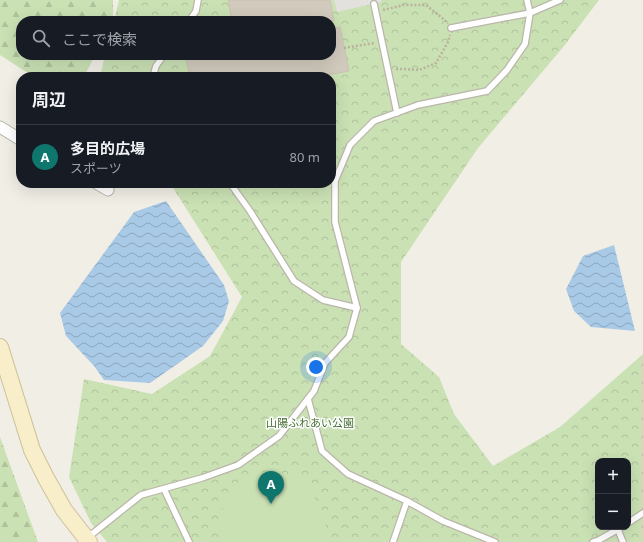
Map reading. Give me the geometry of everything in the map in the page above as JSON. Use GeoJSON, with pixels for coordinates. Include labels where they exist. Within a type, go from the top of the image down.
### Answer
{"type":"FeatureCollection","features":[{"type":"Feature","properties":{"kind":"street"},"geometry":{"type":"LineString","coordinates":[[0,127],[16,137]]}},
{"type":"Feature","properties":{"kind":"street"},"geometry":{"type":"LineString","coordinates":[[0,347],[32,450],[64,510],[88,540]]}},
{"type":"Feature","properties":{"kind":"lane"},"geometry":{"type":"LineString","coordinates":[[192,16],[196,11],[198,0]]}},
{"type":"Feature","properties":{"kind":"lane"},"geometry":{"type":"LineString","coordinates":[[336,179],[350,145],[374,121],[418,105],[487,91],[507,70],[525,44],[530,13],[527,0]]}},
{"type":"Feature","properties":{"kind":"lane"},"geometry":{"type":"LineString","coordinates":[[451,28],[530,13],[560,0]]}},
{"type":"Feature","properties":{"kind":"lane"},"geometry":{"type":"LineString","coordinates":[[374,4],[396,113]]}},
{"type":"Feature","properties":{"kind":"lane"},"geometry":{"type":"LineString","coordinates":[[154,72],[156,66],[160,60]]}},
{"type":"Feature","properties":{"kind":"lane"},"geometry":{"type":"LineString","coordinates":[[234,188],[250,211],[294,282],[323,300],[357,308]]}},
{"type":"Feature","properties":{"kind":"lane"},"geometry":{"type":"LineString","coordinates":[[88,540],[140,495],[202,478],[238,465],[279,436],[314,391],[325,363],[349,337],[357,308],[335,222],[335,188]]}},
{"type":"Feature","properties":{"kind":"lane"},"geometry":{"type":"LineString","coordinates":[[308,399],[322,451],[348,474],[406,501],[443,521],[495,542]]}},
{"type":"Feature","properties":{"kind":"lane"},"geometry":{"type":"LineString","coordinates":[[164,489],[189,542]]}},
{"type":"Feature","properties":{"kind":"lane"},"geometry":{"type":"LineString","coordinates":[[393,542],[406,501]]}},
{"type":"Feature","properties":{"kind":"lane"},"geometry":{"type":"LineString","coordinates":[[631,521],[643,513]]}},
{"type":"Feature","properties":{"kind":"lane"},"geometry":{"type":"LineString","coordinates":[[593,542],[616,530]]}},
{"type":"Feature","properties":{"kind":"lane"},"geometry":{"type":"LineString","coordinates":[[620,530],[623,542]]}},
{"type":"Feature","properties":{"kind":"path"},"geometry":{"type":"LineString","coordinates":[[376,12],[404,5],[426,5],[445,19],[451,28],[448,42],[436,63],[419,70],[403,68],[388,71]]}},
{"type":"Feature","properties":{"kind":"path"},"geometry":{"type":"LineString","coordinates":[[344,48],[382,41]]}},
{"type":"Feature","properties":{"kind":"green space"},"geometry":{"type":"Polygon","coordinates":[[[0,0],[113,0],[113,16],[16,16],[16,60],[92,60],[86,72],[26,72],[0,55],[0,0]]]}},
{"type":"Feature","properties":{"kind":"green space","name":"山陽ふれあい公園"},"geometry":{"type":"Polygon","coordinates":[[[119,0],[599,0],[564,46],[478,148],[401,262],[401,344],[439,377],[454,414],[493,466],[560,427],[643,354],[643,542],[107,542],[91,523],[69,477],[84,379],[152,394],[210,356],[242,297],[173,188],[336,188],[336,72],[101,72],[104,60],[336,60],[336,16],[115,16],[119,0]]]}},
{"type":"Feature","properties":{"kind":"green space"},"geometry":{"type":"Polygon","coordinates":[[[0,437],[38,542],[0,542],[0,437]]]}},
{"type":"Feature","properties":{"kind":"green space"},"geometry":{"type":"Polygon","coordinates":[[[267,471],[282,473],[300,479],[311,489],[332,542],[225,542],[221,521],[223,505],[229,491],[240,481],[267,471]]]}},
{"type":"Feature","properties":{"kind":"shaded area"},"geometry":{"type":"Polygon","coordinates":[[[334,0],[381,0],[381,2],[337,12],[334,0]]]}},
{"type":"Feature","properties":{"kind":"water"},"geometry":{"type":"Polygon","coordinates":[[[166,201],[224,285],[229,301],[223,321],[203,346],[150,383],[104,380],[94,366],[66,336],[60,313],[134,212],[166,201]]]}},
{"type":"Feature","properties":{"kind":"water"},"geometry":{"type":"Polygon","coordinates":[[[614,245],[635,331],[591,327],[574,311],[566,289],[583,256],[614,245]]]}},
{"type":"Feature","properties":{"kind":"building"},"geometry":{"type":"Polygon","coordinates":[[[228,0],[330,0],[333,16],[231,16],[228,0]]]}},
{"type":"Feature","properties":{"kind":"building"},"geometry":{"type":"Polygon","coordinates":[[[340,27],[349,71],[336,73],[336,72],[189,72],[186,60],[336,60],[336,28],[340,27]]]}},
{"type":"Feature","properties":{"kind":"place","name":"多目的広場"},"geometry":{"type":"Point","coordinates":[271,504]}}]}
